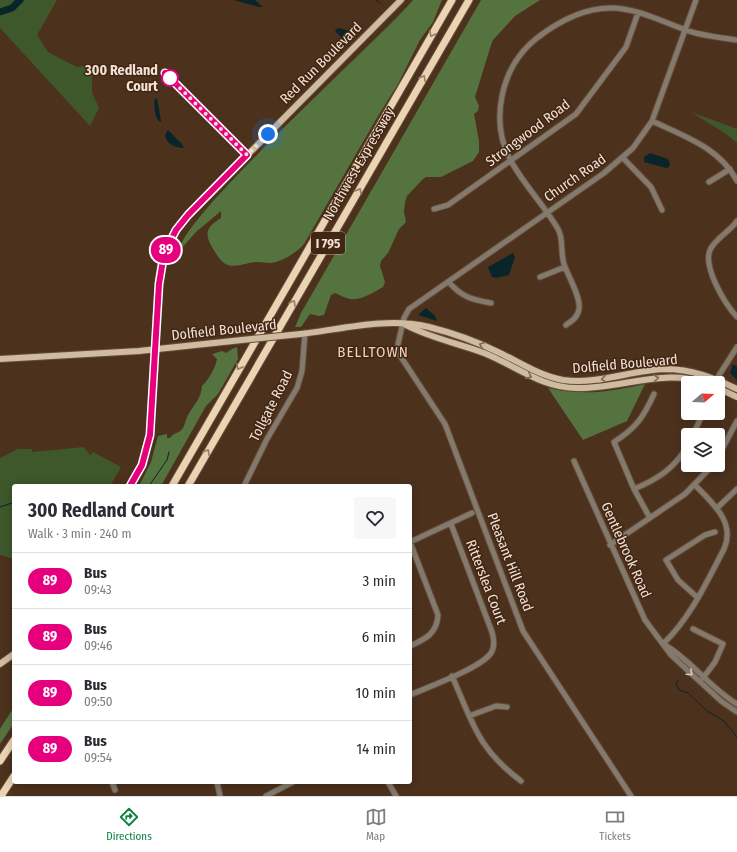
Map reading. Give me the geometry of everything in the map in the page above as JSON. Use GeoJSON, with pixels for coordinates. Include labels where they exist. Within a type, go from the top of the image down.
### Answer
{"type":"FeatureCollection","features":[{"type":"Feature","properties":{"kind":"highway","name":"Northwest Expressway"},"geometry":{"type":"LineString","coordinates":[[173,484],[452,0]]}},
{"type":"Feature","properties":{"kind":"highway","name":"Northwest Expressway"},"geometry":{"type":"LineString","coordinates":[[189,484],[469,0]]}},
{"type":"Feature","properties":{"kind":"highway"},"geometry":{"type":"LineString","coordinates":[[0,761],[12,743]]}},
{"type":"Feature","properties":{"kind":"highway"},"geometry":{"type":"LineString","coordinates":[[1,796],[12,779]]}},
{"type":"Feature","properties":{"kind":"main road","name":"Red Run Boulevard"},"geometry":{"type":"LineString","coordinates":[[131,484],[142,465],[150,435],[160,269],[168,244],[176,230],[188,215],[401,0]]}},
{"type":"Feature","properties":{"kind":"main road","name":"Dolfield Boulevard"},"geometry":{"type":"LineString","coordinates":[[0,359],[89,355],[291,335],[377,324],[403,324],[430,327],[474,342],[500,353],[536,372],[564,380],[589,381],[665,369],[692,372],[702,376]]}},
{"type":"Feature","properties":{"kind":"main road","name":"Dolfield Boulevard"},"geometry":{"type":"LineString","coordinates":[[403,324],[485,354],[532,378],[562,387],[589,388],[666,377],[681,378]]}},
{"type":"Feature","properties":{"kind":"main road","name":"Dolfield Boulevard"},"geometry":{"type":"LineString","coordinates":[[725,385],[737,389]]}},
{"type":"Feature","properties":{"kind":"main road"},"geometry":{"type":"LineString","coordinates":[[725,391],[737,397]]}},
{"type":"Feature","properties":{"kind":"main road"},"geometry":{"type":"LineString","coordinates":[[0,664],[12,655]]}},
{"type":"Feature","properties":{"kind":"street","name":"Church Road"},"geometry":{"type":"LineString","coordinates":[[403,324],[409,309],[623,158],[642,137],[652,121],[696,0]]}},
{"type":"Feature","properties":{"kind":"street"},"geometry":{"type":"LineString","coordinates":[[566,325],[577,316],[580,305],[561,256],[560,234],[547,212],[511,161],[503,139],[500,108],[506,79],[520,55],[542,34],[567,18],[585,11],[612,8],[638,13],[686,30],[737,40]]}},
{"type":"Feature","properties":{"kind":"street","name":"Strongwood Road"},"geometry":{"type":"LineString","coordinates":[[434,209],[448,205],[570,119],[580,109],[626,47],[638,13]]}},
{"type":"Feature","properties":{"kind":"street"},"geometry":{"type":"LineString","coordinates":[[165,73],[247,155]]}},
{"type":"Feature","properties":{"kind":"street"},"geometry":{"type":"LineString","coordinates":[[652,121],[707,148],[730,170],[737,181]]}},
{"type":"Feature","properties":{"kind":"street"},"geometry":{"type":"LineString","coordinates":[[623,158],[651,186],[662,210]]}},
{"type":"Feature","properties":{"kind":"street"},"geometry":{"type":"LineString","coordinates":[[709,182],[730,170]]}},
{"type":"Feature","properties":{"kind":"street"},"geometry":{"type":"LineString","coordinates":[[737,221],[711,248],[708,259],[714,280],[726,302],[737,316]]}},
{"type":"Feature","properties":{"kind":"street"},"geometry":{"type":"LineString","coordinates":[[540,276],[565,267]]}},
{"type":"Feature","properties":{"kind":"street"},"geometry":{"type":"LineString","coordinates":[[449,282],[455,290],[466,298],[491,303]]}},
{"type":"Feature","properties":{"kind":"street","name":"Pleasant Hill Road"},"geometry":{"type":"LineString","coordinates":[[403,324],[398,344],[399,354],[445,424],[523,631],[631,796]]}},
{"type":"Feature","properties":{"kind":"street","name":"Tollgate Road"},"geometry":{"type":"LineString","coordinates":[[245,484],[267,439],[297,388],[302,371],[305,333]]}},
{"type":"Feature","properties":{"kind":"street"},"geometry":{"type":"LineString","coordinates":[[718,376],[737,347]]}},
{"type":"Feature","properties":{"kind":"street"},"geometry":{"type":"LineString","coordinates":[[650,518],[634,489],[614,442],[636,426],[646,413],[654,394]]}},
{"type":"Feature","properties":{"kind":"street"},"geometry":{"type":"LineString","coordinates":[[725,444],[737,421]]}},
{"type":"Feature","properties":{"kind":"street"},"geometry":{"type":"LineString","coordinates":[[634,489],[665,473],[681,457]]}},
{"type":"Feature","properties":{"kind":"street","name":"Gentlebrook Road"},"geometry":{"type":"LineString","coordinates":[[574,461],[640,611],[671,655],[721,701],[737,712]]}},
{"type":"Feature","properties":{"kind":"street"},"geometry":{"type":"LineString","coordinates":[[610,545],[695,485],[707,472]]}},
{"type":"Feature","properties":{"kind":"street"},"geometry":{"type":"LineString","coordinates":[[663,644],[681,625],[698,598],[724,549],[727,539],[725,523],[717,508],[695,485]]}},
{"type":"Feature","properties":{"kind":"street"},"geometry":{"type":"LineString","coordinates":[[717,508],[737,489]]}},
{"type":"Feature","properties":{"kind":"street"},"geometry":{"type":"LineString","coordinates":[[412,541],[472,513]]}},
{"type":"Feature","properties":{"kind":"street","name":"Ritterslea Court"},"geometry":{"type":"LineString","coordinates":[[412,694],[484,661],[492,651],[494,642],[492,632],[451,524]]}},
{"type":"Feature","properties":{"kind":"street"},"geometry":{"type":"LineString","coordinates":[[698,598],[678,580],[666,560],[705,535],[715,532]]}},
{"type":"Feature","properties":{"kind":"street"},"geometry":{"type":"LineString","coordinates":[[412,547],[438,615],[436,625],[430,635],[412,645]]}},
{"type":"Feature","properties":{"kind":"street"},"geometry":{"type":"LineString","coordinates":[[693,629],[722,644],[715,662],[700,682]]}},
{"type":"Feature","properties":{"kind":"street","name":"Gentlebrook Road"},"geometry":{"type":"LineString","coordinates":[[663,644],[675,651],[737,704]]}},
{"type":"Feature","properties":{"kind":"street"},"geometry":{"type":"LineString","coordinates":[[452,676],[476,732],[485,748],[500,764],[521,781]]}},
{"type":"Feature","properties":{"kind":"street"},"geometry":{"type":"LineString","coordinates":[[470,716],[496,706],[507,707]]}},
{"type":"Feature","properties":{"kind":"street"},"geometry":{"type":"LineString","coordinates":[[113,784],[115,790]]}},
{"type":"Feature","properties":{"kind":"street"},"geometry":{"type":"LineString","coordinates":[[217,784],[220,796]]}},
{"type":"Feature","properties":{"kind":"street"},"geometry":{"type":"LineString","coordinates":[[266,796],[289,784]]}},
{"type":"Feature","properties":{"kind":"street"},"geometry":{"type":"LineString","coordinates":[[389,784],[396,796]]}},
{"type":"Feature","properties":{"kind":"green space"},"geometry":{"type":"Polygon","coordinates":[[[0,0],[57,0],[37,35],[48,52],[77,67],[89,65],[92,73],[92,92],[99,108],[90,126],[0,28],[0,0]]]}},
{"type":"Feature","properties":{"kind":"green space"},"geometry":{"type":"Polygon","coordinates":[[[413,0],[442,0],[433,22],[420,40],[398,84],[304,244],[298,250],[274,263],[254,262],[236,266],[228,265],[217,256],[208,237],[211,226],[221,218],[221,211],[196,232],[180,250],[188,232],[211,203],[245,167],[413,0]]]}},
{"type":"Feature","properties":{"kind":"green space"},"geometry":{"type":"Polygon","coordinates":[[[481,0],[540,0],[515,16],[493,40],[475,97],[479,106],[478,111],[474,114],[479,141],[479,152],[473,161],[441,177],[426,177],[407,196],[404,212],[406,222],[399,229],[388,253],[381,261],[380,266],[385,282],[383,287],[358,299],[346,298],[335,293],[331,295],[324,315],[319,316],[310,314],[301,327],[295,327],[301,313],[481,0]]]}},
{"type":"Feature","properties":{"kind":"green space"},"geometry":{"type":"Polygon","coordinates":[[[691,112],[737,129],[737,143],[726,134],[691,112]]]}},
{"type":"Feature","properties":{"kind":"green space"},"geometry":{"type":"Polygon","coordinates":[[[237,347],[238,359],[218,394],[206,406],[162,484],[140,484],[151,462],[158,436],[167,434],[167,438],[170,438],[183,428],[187,417],[198,399],[202,386],[215,366],[217,359],[212,354],[222,351],[226,353],[237,347]]]}},
{"type":"Feature","properties":{"kind":"green space"},"geometry":{"type":"Polygon","coordinates":[[[645,384],[627,421],[583,440],[548,388],[574,392],[597,392],[645,384]]]}},
{"type":"Feature","properties":{"kind":"green space"},"geometry":{"type":"Polygon","coordinates":[[[84,447],[90,455],[93,452],[121,467],[111,484],[12,484],[12,558],[0,555],[0,458],[18,449],[32,449],[32,452],[84,447]]]}},
{"type":"Feature","properties":{"kind":"green space"},"geometry":{"type":"Polygon","coordinates":[[[12,710],[12,726],[0,744],[0,729],[12,710]]]}},
{"type":"Feature","properties":{"kind":"water"},"geometry":{"type":"Polygon","coordinates":[[[234,0],[255,0],[263,7],[259,7],[234,0]]]}},
{"type":"Feature","properties":{"kind":"water"},"geometry":{"type":"Polygon","coordinates":[[[338,28],[350,31],[350,36],[343,39],[335,31],[338,28]]]}},
{"type":"Feature","properties":{"kind":"water"},"geometry":{"type":"Polygon","coordinates":[[[157,98],[160,122],[155,112],[154,100],[157,98]]]}},
{"type":"Feature","properties":{"kind":"water"},"geometry":{"type":"Polygon","coordinates":[[[168,130],[184,148],[175,146],[167,141],[165,135],[168,130]]]}},
{"type":"Feature","properties":{"kind":"water"},"geometry":{"type":"Polygon","coordinates":[[[650,153],[668,159],[670,164],[669,167],[666,168],[644,162],[644,157],[650,153]]]}},
{"type":"Feature","properties":{"kind":"water"},"geometry":{"type":"Polygon","coordinates":[[[513,253],[515,257],[509,275],[496,278],[492,277],[488,267],[513,253]]]}},
{"type":"Feature","properties":{"kind":"water"},"geometry":{"type":"Polygon","coordinates":[[[426,308],[435,316],[437,321],[418,315],[426,308]]]}},
{"type":"Feature","properties":{"kind":"water"},"geometry":{"type":"Polygon","coordinates":[[[733,364],[737,367],[737,380],[730,373],[733,364]]]}},
{"type":"Feature","properties":{"kind":"waterway"},"geometry":{"type":"LineString","coordinates":[[0,12],[12,8],[20,0]]}},
{"type":"Feature","properties":{"kind":"waterway"},"geometry":{"type":"LineString","coordinates":[[376,0],[380,3]]}},
{"type":"Feature","properties":{"kind":"waterway"},"geometry":{"type":"LineString","coordinates":[[150,484],[167,460],[169,452]]}},
{"type":"Feature","properties":{"kind":"waterway"},"geometry":{"type":"LineString","coordinates":[[0,507],[12,503]]}},
{"type":"Feature","properties":{"kind":"waterway"},"geometry":{"type":"LineString","coordinates":[[678,680],[676,684],[679,690],[688,693],[707,711],[724,721],[737,737]]}},
{"type":"Feature","properties":{"kind":"bus line","name":"89"},"geometry":{"type":"LineString","coordinates":[[131,484],[142,465],[150,435],[154,346],[160,269],[164,254],[176,230],[188,215],[247,155],[165,73]]}},
{"type":"Feature","properties":{"kind":"place","name":"300 Redland Court"},"geometry":{"type":"Point","coordinates":[170,78]}},
{"type":"Feature","properties":{"kind":"district","name":"BELLTOWN"},"geometry":{"type":"Point","coordinates":[373,352]}},
{"type":"Feature","properties":{"kind":"route"},"geometry":{"type":"LineString","coordinates":[[170,78],[247,155],[268,134]]}}]}
